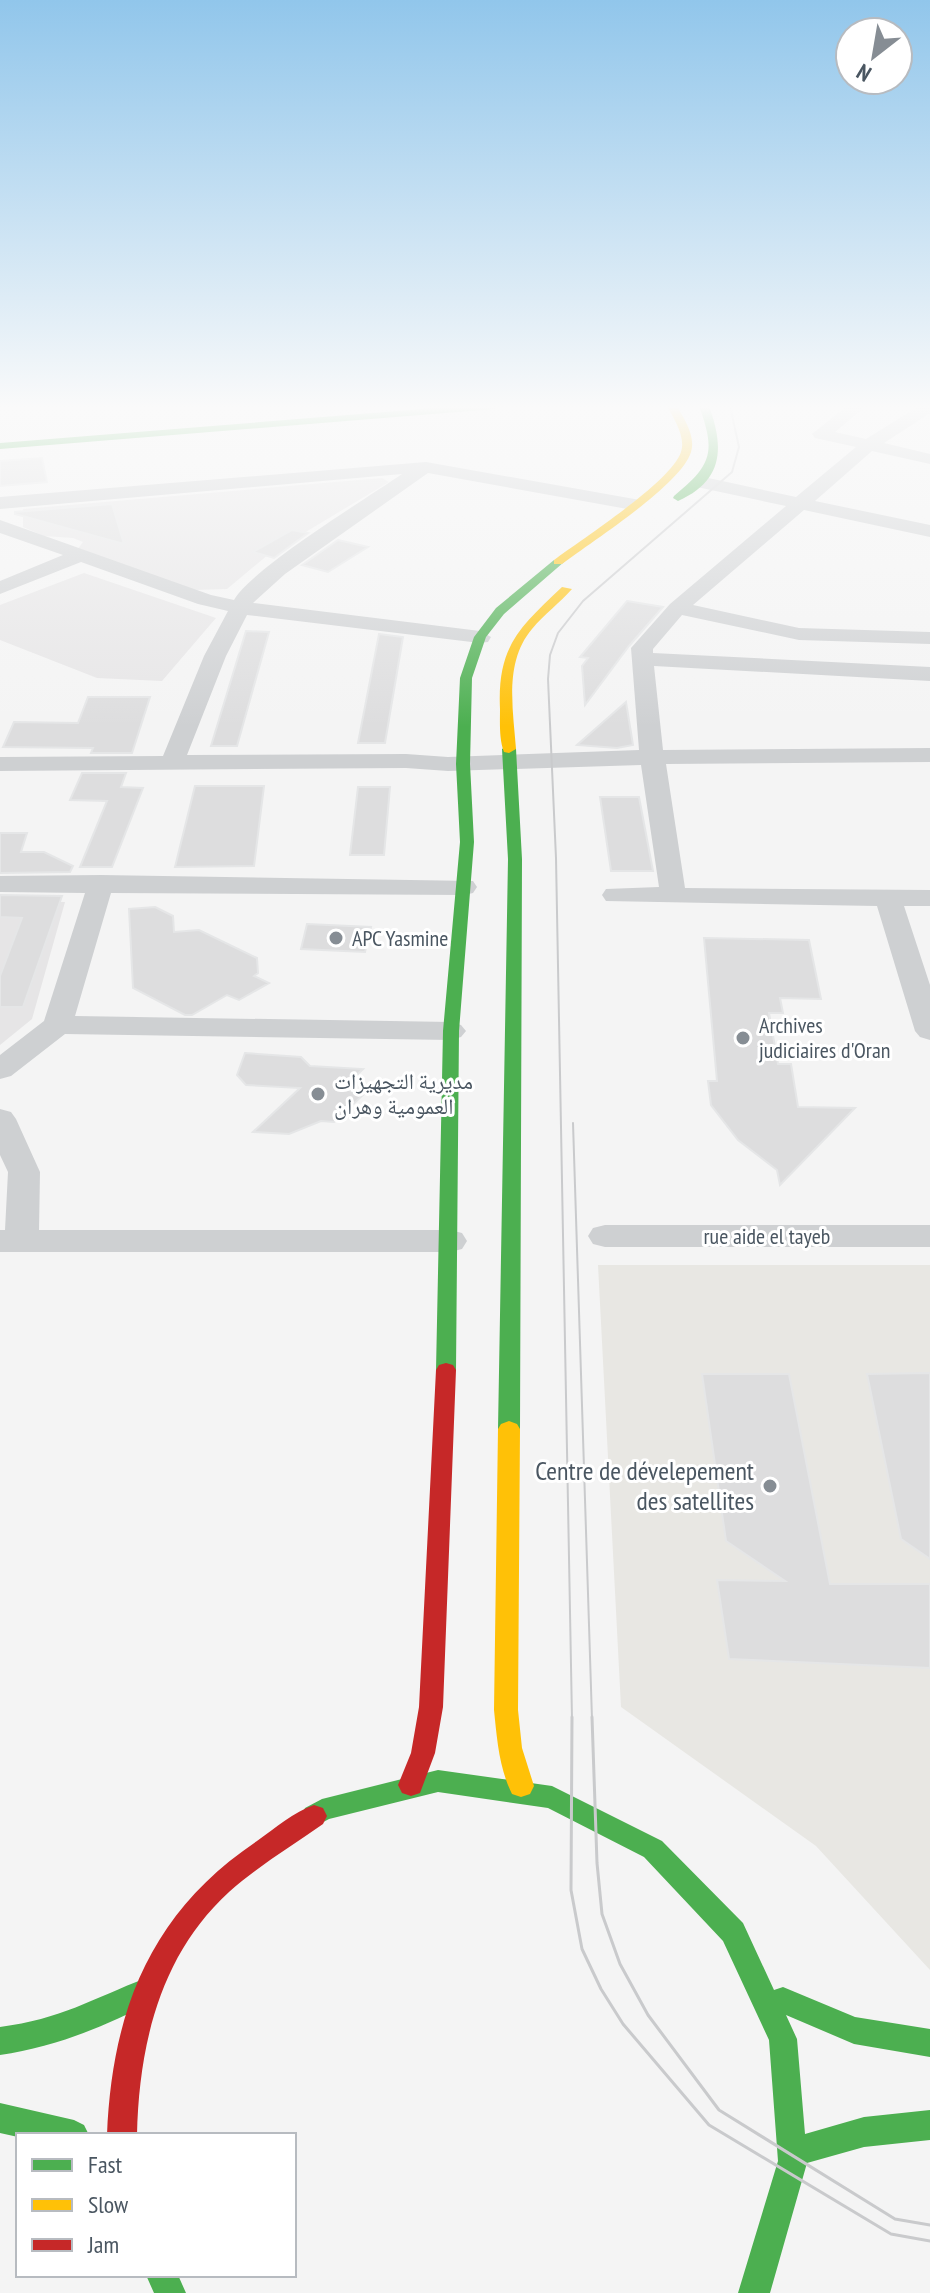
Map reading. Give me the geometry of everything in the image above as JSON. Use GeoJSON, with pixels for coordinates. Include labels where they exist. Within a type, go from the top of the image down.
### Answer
{"type":"FeatureCollection","features":[{"type":"Feature","properties":{"kind":"main road"},"geometry":{"type":"LineString","coordinates":[[411,1785],[423,1753],[431,1707],[442,1502],[450,1241],[451,1031],[467,842],[463,764],[466,678],[480,637],[521,592],[622,513]]}},
{"type":"Feature","properties":{"kind":"main road"},"geometry":{"type":"LineString","coordinates":[[521,1786],[510,1748],[506,1710],[515,859],[505,675],[515,644],[534,619],[583,575]]}},
{"type":"Feature","properties":{"kind":"main road"},"geometry":{"type":"LineString","coordinates":[[122,2133],[124,2070],[146,1991],[169,1945],[200,1903],[253,1851],[317,1813],[363,1796],[411,1785],[466,1781],[521,1786],[596,1808],[637,1829],[674,1854],[708,1884],[738,1919],[763,1957],[783,2000],[802,2072],[804,2149],[800,2180],[777,2253],[754,2293]]}},
{"type":"Feature","properties":{"kind":"main road"},"geometry":{"type":"LineString","coordinates":[[0,2041],[44,2034],[79,2024],[146,1991]]}},
{"type":"Feature","properties":{"kind":"main road"},"geometry":{"type":"LineString","coordinates":[[783,2000],[841,2028],[872,2037],[930,2043]]}},
{"type":"Feature","properties":{"kind":"main road"},"geometry":{"type":"LineString","coordinates":[[0,2118],[65,2133]]}},
{"type":"Feature","properties":{"kind":"main road"},"geometry":{"type":"LineString","coordinates":[[804,2149],[864,2132],[930,2125]]}},
{"type":"Feature","properties":{"kind":"street"},"geometry":{"type":"LineString","coordinates":[[172,762],[215,656],[247,595],[360,513]]}},
{"type":"Feature","properties":{"kind":"street"},"geometry":{"type":"LineString","coordinates":[[673,895],[653,757],[642,648],[677,608],[789,513]]}},
{"type":"Feature","properties":{"kind":"street"},"geometry":{"type":"LineString","coordinates":[[847,513],[930,531]]}},
{"type":"Feature","properties":{"kind":"street"},"geometry":{"type":"LineString","coordinates":[[0,526],[205,600],[240,608],[480,637]]}},
{"type":"Feature","properties":{"kind":"street"},"geometry":{"type":"LineString","coordinates":[[0,588],[79,556]]}},
{"type":"Feature","properties":{"kind":"street"},"geometry":{"type":"LineString","coordinates":[[641,659],[928,674],[925,638],[799,634],[677,608]]}},
{"type":"Feature","properties":{"kind":"street"},"geometry":{"type":"LineString","coordinates":[[0,764],[172,762],[295,754],[463,764],[563,758],[930,755]]}},
{"type":"Feature","properties":{"kind":"street"},"geometry":{"type":"LineString","coordinates":[[0,1070],[58,1025],[101,883]]}},
{"type":"Feature","properties":{"kind":"street"},"geometry":{"type":"LineString","coordinates":[[0,884],[464,887]]}},
{"type":"Feature","properties":{"kind":"street"},"geometry":{"type":"LineString","coordinates":[[615,895],[930,898]]}},
{"type":"Feature","properties":{"kind":"street"},"geometry":{"type":"LineString","coordinates":[[888,897],[930,1031]]}},
{"type":"Feature","properties":{"kind":"street"},"geometry":{"type":"LineString","coordinates":[[58,1025],[451,1031]]}},
{"type":"Feature","properties":{"kind":"street"},"geometry":{"type":"LineString","coordinates":[[0,1119],[24,1172],[11,1241],[450,1241]]}},
{"type":"Feature","properties":{"kind":"street","name":"rue aide el tayeb"},"geometry":{"type":"LineString","coordinates":[[605,1236],[930,1236]]}},
{"type":"Feature","properties":{"kind":"shaded area"},"geometry":{"type":"Polygon","coordinates":[[[23,513],[337,513],[269,554],[227,589],[194,590],[77,550],[83,542],[73,538],[44,536],[23,527],[23,513]]]}},
{"type":"Feature","properties":{"kind":"shaded area"},"geometry":{"type":"Polygon","coordinates":[[[84,573],[216,618],[162,681],[97,678],[0,640],[0,605],[84,573]]]}},
{"type":"Feature","properties":{"kind":"shaded area"},"geometry":{"type":"Polygon","coordinates":[[[0,901],[65,902],[32,1019],[0,1045],[0,901]]]}},
{"type":"Feature","properties":{"kind":"shaded area","name":"Centre de dévelepement des satellites"},"geometry":{"type":"Polygon","coordinates":[[[598,1265],[930,1265],[930,1970],[816,1846],[621,1707],[598,1265]]]}},
{"type":"Feature","properties":{"kind":"building"},"geometry":{"type":"Polygon","coordinates":[[[115,513],[124,544],[15,514],[115,513]]]}},
{"type":"Feature","properties":{"kind":"building"},"geometry":{"type":"Polygon","coordinates":[[[292,530],[308,533],[274,558],[253,552],[292,530]]]}},
{"type":"Feature","properties":{"kind":"building"},"geometry":{"type":"Polygon","coordinates":[[[338,540],[368,547],[328,572],[302,565],[338,540]]]}},
{"type":"Feature","properties":{"kind":"building"},"geometry":{"type":"Polygon","coordinates":[[[627,601],[663,607],[585,705],[582,666],[588,658],[580,657],[627,601]]]}},
{"type":"Feature","properties":{"kind":"building"},"geometry":{"type":"Polygon","coordinates":[[[246,631],[269,632],[237,746],[211,746],[246,631]]]}},
{"type":"Feature","properties":{"kind":"building"},"geometry":{"type":"Polygon","coordinates":[[[379,634],[403,637],[385,743],[358,743],[379,634]]]}},
{"type":"Feature","properties":{"kind":"building"},"geometry":{"type":"Polygon","coordinates":[[[88,697],[150,697],[132,753],[91,753],[93,748],[3,747],[14,722],[78,723],[88,697]]]}},
{"type":"Feature","properties":{"kind":"building"},"geometry":{"type":"Polygon","coordinates":[[[626,702],[633,745],[617,748],[577,745],[626,702]]]}},
{"type":"Feature","properties":{"kind":"building"},"geometry":{"type":"Polygon","coordinates":[[[82,773],[126,773],[121,787],[143,788],[112,867],[80,867],[107,801],[70,800],[82,773]]]}},
{"type":"Feature","properties":{"kind":"building"},"geometry":{"type":"Polygon","coordinates":[[[195,786],[264,786],[254,866],[175,867],[195,786]]]}},
{"type":"Feature","properties":{"kind":"building"},"geometry":{"type":"Polygon","coordinates":[[[358,787],[390,787],[384,855],[350,855],[358,787]]]}},
{"type":"Feature","properties":{"kind":"building"},"geometry":{"type":"Polygon","coordinates":[[[600,797],[639,797],[653,871],[611,871],[600,797]]]}},
{"type":"Feature","properties":{"kind":"building"},"geometry":{"type":"Polygon","coordinates":[[[0,833],[27,833],[21,852],[44,852],[73,866],[70,872],[0,873],[0,833]]]}},
{"type":"Feature","properties":{"kind":"building"},"geometry":{"type":"Polygon","coordinates":[[[0,895],[62,896],[23,1007],[0,1007],[0,976],[22,918],[0,917],[0,895]]]}},
{"type":"Feature","properties":{"kind":"building"},"geometry":{"type":"Polygon","coordinates":[[[155,907],[173,916],[174,932],[199,930],[257,958],[258,973],[254,976],[269,983],[239,1000],[227,995],[192,1015],[185,1015],[133,988],[129,909],[155,907]]]}},
{"type":"Feature","properties":{"kind":"building","name":"APC Yasmine"},"geometry":{"type":"Polygon","coordinates":[[[307,924],[371,927],[365,952],[301,949],[307,924]]]}},
{"type":"Feature","properties":{"kind":"building","name":"Archives judiciaires d'Oran"},"geometry":{"type":"Polygon","coordinates":[[[704,938],[809,940],[821,999],[780,998],[783,1013],[769,1013],[778,1064],[791,1064],[798,1107],[855,1108],[780,1185],[777,1170],[738,1140],[711,1105],[708,1081],[717,1081],[704,938]]]}},
{"type":"Feature","properties":{"kind":"building","name":"مديرية التجهيزات العمومية وهران"},"geometry":{"type":"Polygon","coordinates":[[[245,1053],[301,1057],[310,1066],[363,1069],[343,1088],[363,1095],[334,1122],[321,1121],[289,1134],[253,1132],[300,1088],[246,1085],[237,1075],[245,1053]]]}},
{"type":"Feature","properties":{"kind":"building"},"geometry":{"type":"Polygon","coordinates":[[[930,1373],[930,1559],[901,1539],[867,1374],[930,1373]]]}},
{"type":"Feature","properties":{"kind":"building"},"geometry":{"type":"Polygon","coordinates":[[[702,1374],[789,1374],[830,1584],[930,1584],[930,1668],[729,1659],[717,1580],[785,1581],[726,1541],[702,1374]]]}},
{"type":"Feature","properties":{"kind":"tram line"},"geometry":{"type":"LineString","coordinates":[[572,1719],[556,858],[548,679],[550,655],[558,633],[583,601],[685,513]]}},
{"type":"Feature","properties":{"kind":"tram line"},"geometry":{"type":"LineString","coordinates":[[573,1123],[592,1719]]}},
{"type":"Feature","properties":{"kind":"tram line"},"geometry":{"type":"LineString","coordinates":[[592,1717],[597,1863],[602,1914],[620,1964],[648,2015],[719,2110],[895,2219],[930,2225]]}},
{"type":"Feature","properties":{"kind":"tram line"},"geometry":{"type":"LineString","coordinates":[[572,1719],[571,1890],[582,1949],[601,1989],[623,2024],[709,2125],[891,2234],[930,2241]]}},
{"type":"Feature","properties":{"kind":"traffic: fast"},"geometry":{"type":"LineString","coordinates":[[446,1370],[451,1031],[467,842],[463,764],[466,678],[480,637],[500,611],[558,562]]}},
{"type":"Feature","properties":{"kind":"traffic: fast"},"geometry":{"type":"LineString","coordinates":[[509,749],[515,859],[509,1429]]}},
{"type":"Feature","properties":{"kind":"traffic: fast"},"geometry":{"type":"LineString","coordinates":[[314,1816],[322,1810],[438,1781],[552,1797],[653,1849],[733,1932],[783,2039],[793,2161],[754,2293]]}},
{"type":"Feature","properties":{"kind":"traffic: fast"},"geometry":{"type":"LineString","coordinates":[[0,2041],[39,2035],[75,2024],[146,1991]]}},
{"type":"Feature","properties":{"kind":"traffic: fast"},"geometry":{"type":"LineString","coordinates":[[783,2000],[854,2030],[930,2043]]}},
{"type":"Feature","properties":{"kind":"traffic: fast"},"geometry":{"type":"LineString","coordinates":[[0,2118],[65,2133]]}},
{"type":"Feature","properties":{"kind":"traffic: fast"},"geometry":{"type":"LineString","coordinates":[[804,2149],[864,2132],[930,2125]]}},
{"type":"Feature","properties":{"kind":"traffic: fast"},"geometry":{"type":"LineString","coordinates":[[162,2277],[170,2293]]}},
{"type":"Feature","properties":{"kind":"traffic: slow"},"geometry":{"type":"LineString","coordinates":[[558,562],[623,513]]}},
{"type":"Feature","properties":{"kind":"traffic: slow"},"geometry":{"type":"LineString","coordinates":[[509,749],[506,686],[511,655],[526,628],[566,589]]}},
{"type":"Feature","properties":{"kind":"traffic: slow"},"geometry":{"type":"LineString","coordinates":[[509,1429],[506,1710],[510,1748],[521,1786]]}},
{"type":"Feature","properties":{"kind":"traffic: jam"},"geometry":{"type":"LineString","coordinates":[[411,1785],[423,1753],[431,1707],[446,1370]]}},
{"type":"Feature","properties":{"kind":"traffic: jam"},"geometry":{"type":"LineString","coordinates":[[122,2133],[123,2102],[133,2037],[154,1974],[169,1945],[188,1918],[221,1883],[314,1816]]}},
{"type":"Feature","properties":{"kind":"place","name":"APC Yasmine"},"geometry":{"type":"Point","coordinates":[336,938]}},
{"type":"Feature","properties":{"kind":"place","name":"Archives judiciaires d'Oran"},"geometry":{"type":"Point","coordinates":[743,1038]}},
{"type":"Feature","properties":{"kind":"place","name":"مديرية التجهيزات العمومية وهران"},"geometry":{"type":"Point","coordinates":[318,1094]}},
{"type":"Feature","properties":{"kind":"place","name":"Centre de dévelepement des satellites"},"geometry":{"type":"Point","coordinates":[770,1486]}}]}
